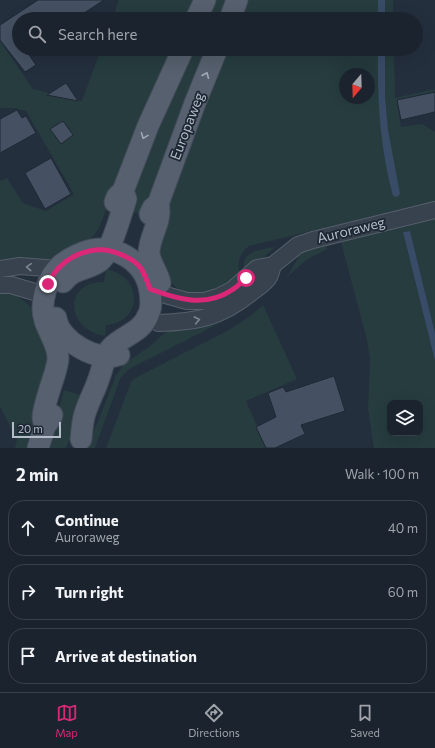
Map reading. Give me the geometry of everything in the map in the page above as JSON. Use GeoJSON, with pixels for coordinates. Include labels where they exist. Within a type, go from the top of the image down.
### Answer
{"type":"FeatureCollection","features":[{"type":"Feature","properties":{"kind":"main road"},"geometry":{"type":"LineString","coordinates":[[199,12],[205,0]]}},
{"type":"Feature","properties":{"kind":"main road"},"geometry":{"type":"LineString","coordinates":[[233,12],[237,0]]}},
{"type":"Feature","properties":{"kind":"main road"},"geometry":{"type":"LineString","coordinates":[[45,426],[43,416],[58,359],[57,349],[44,319],[43,303],[51,297],[67,276],[100,260],[102,250],[126,199],[123,191],[148,126],[180,56]]}},
{"type":"Feature","properties":{"kind":"main road","name":"Europaweg"},"geometry":{"type":"LineString","coordinates":[[145,264],[137,255],[138,248],[152,208],[158,204],[195,103],[214,56]]}},
{"type":"Feature","properties":{"kind":"main road"},"geometry":{"type":"LineString","coordinates":[[79,443],[92,422],[111,356],[113,346],[133,334],[142,326],[149,314],[151,303],[160,280],[145,264],[102,250],[84,252],[69,259],[52,275],[51,297],[57,322],[62,332],[72,343],[90,352],[111,356],[136,348],[147,340],[158,323],[163,305],[156,291]]}},
{"type":"Feature","properties":{"kind":"main road"},"geometry":{"type":"LineString","coordinates":[[38,448],[45,426],[51,418],[68,363],[72,343]]}},
{"type":"Feature","properties":{"kind":"street","name":"Auroraweg"},"geometry":{"type":"LineString","coordinates":[[156,291],[187,301],[204,301],[218,297],[232,290],[257,268],[273,265],[298,245],[435,210]]}},
{"type":"Feature","properties":{"kind":"street","name":"Auroraweg"},"geometry":{"type":"LineString","coordinates":[[158,323],[182,322],[207,318],[223,312],[239,303],[269,277],[273,265]]}},
{"type":"Feature","properties":{"kind":"street"},"geometry":{"type":"LineString","coordinates":[[0,269],[20,266],[58,269]]}},
{"type":"Feature","properties":{"kind":"street"},"geometry":{"type":"LineString","coordinates":[[0,285],[11,285],[51,297]]}},
{"type":"Feature","properties":{"kind":"green space"},"geometry":{"type":"Polygon","coordinates":[[[119,0],[194,0],[189,12],[115,12],[119,0]]]}},
{"type":"Feature","properties":{"kind":"green space"},"geometry":{"type":"Polygon","coordinates":[[[215,0],[228,0],[223,12],[210,12],[215,0]]]}},
{"type":"Feature","properties":{"kind":"green space"},"geometry":{"type":"Polygon","coordinates":[[[248,0],[393,0],[393,12],[243,12],[248,0]]]}},
{"type":"Feature","properties":{"kind":"green space"},"geometry":{"type":"Polygon","coordinates":[[[0,41],[33,89],[82,101],[98,56],[170,56],[122,169],[99,228],[88,241],[45,263],[29,261],[0,261],[0,181],[7,178],[23,203],[46,211],[74,194],[26,111],[15,108],[0,108],[0,41]]]}},
{"type":"Feature","properties":{"kind":"green space"},"geometry":{"type":"Polygon","coordinates":[[[190,56],[204,56],[143,215],[127,210],[147,155],[190,56]]]}},
{"type":"Feature","properties":{"kind":"green space"},"geometry":{"type":"Polygon","coordinates":[[[224,56],[394,56],[395,98],[435,89],[435,92],[397,101],[401,127],[422,124],[435,132],[435,202],[249,246],[243,252],[239,260],[239,272],[241,276],[215,291],[200,294],[187,292],[177,288],[169,280],[164,270],[160,259],[159,232],[224,56]]]}},
{"type":"Feature","properties":{"kind":"green space"},"geometry":{"type":"Polygon","coordinates":[[[435,216],[435,333],[410,231],[403,232],[435,361],[435,448],[374,448],[368,408],[370,358],[367,340],[341,242],[344,238],[435,216]]]}},
{"type":"Feature","properties":{"kind":"green space"},"geometry":{"type":"Polygon","coordinates":[[[326,243],[327,249],[306,260],[287,277],[299,256],[305,250],[326,243]]]}},
{"type":"Feature","properties":{"kind":"green space"},"geometry":{"type":"Polygon","coordinates":[[[275,247],[246,273],[244,260],[247,256],[263,249],[275,247]]]}},
{"type":"Feature","properties":{"kind":"green space"},"geometry":{"type":"Polygon","coordinates":[[[106,269],[118,273],[127,280],[132,289],[134,298],[132,307],[127,316],[118,322],[106,325],[105,336],[92,332],[82,324],[76,316],[74,306],[76,297],[82,289],[91,284],[104,282],[106,269]]]}},
{"type":"Feature","properties":{"kind":"green space"},"geometry":{"type":"Polygon","coordinates":[[[0,292],[16,295],[30,306],[46,345],[50,366],[29,448],[15,448],[17,440],[0,406],[0,292]]]}},
{"type":"Feature","properties":{"kind":"green space"},"geometry":{"type":"Polygon","coordinates":[[[255,298],[237,314],[129,369],[120,379],[95,448],[86,448],[116,375],[125,363],[149,347],[166,332],[255,298]]]}},
{"type":"Feature","properties":{"kind":"green space"},"geometry":{"type":"Polygon","coordinates":[[[263,305],[297,379],[246,401],[267,448],[106,448],[131,382],[135,378],[229,330],[253,314],[263,305]]]}},
{"type":"Feature","properties":{"kind":"green space"},"geometry":{"type":"Polygon","coordinates":[[[64,390],[87,397],[66,448],[48,448],[64,390]]]}},
{"type":"Feature","properties":{"kind":"water"},"geometry":{"type":"Polygon","coordinates":[[[378,0],[385,0],[385,12],[378,12],[378,0]]]}},
{"type":"Feature","properties":{"kind":"water"},"geometry":{"type":"Polygon","coordinates":[[[378,56],[385,56],[385,97],[388,130],[400,194],[397,197],[393,196],[385,160],[380,123],[378,56]]]}},
{"type":"Feature","properties":{"kind":"water"},"geometry":{"type":"Polygon","coordinates":[[[410,231],[435,333],[435,361],[403,232],[410,231]]]}},
{"type":"Feature","properties":{"kind":"building"},"geometry":{"type":"Polygon","coordinates":[[[38,0],[104,0],[86,12],[20,12],[38,0]]]}},
{"type":"Feature","properties":{"kind":"building"},"geometry":{"type":"Polygon","coordinates":[[[12,17],[12,55],[0,40],[0,25],[12,17]]]}},
{"type":"Feature","properties":{"kind":"building"},"geometry":{"type":"Polygon","coordinates":[[[12,56],[30,56],[36,65],[25,72],[12,56]]]}},
{"type":"Feature","properties":{"kind":"building"},"geometry":{"type":"Polygon","coordinates":[[[66,83],[78,101],[47,95],[66,83]]]}},
{"type":"Feature","properties":{"kind":"building"},"geometry":{"type":"Polygon","coordinates":[[[435,92],[435,112],[401,120],[397,100],[435,92]]]}},
{"type":"Feature","properties":{"kind":"building"},"geometry":{"type":"Polygon","coordinates":[[[17,110],[22,118],[26,116],[36,133],[0,153],[0,119],[17,110]]]}},
{"type":"Feature","properties":{"kind":"building"},"geometry":{"type":"Polygon","coordinates":[[[63,121],[73,135],[61,144],[50,129],[63,121]]]}},
{"type":"Feature","properties":{"kind":"building"},"geometry":{"type":"Polygon","coordinates":[[[51,158],[71,194],[45,209],[25,173],[51,158]]]}},
{"type":"Feature","properties":{"kind":"building"},"geometry":{"type":"Polygon","coordinates":[[[334,376],[345,411],[301,425],[305,434],[275,448],[266,448],[256,427],[276,417],[268,393],[283,387],[286,392],[334,376]]]}},
{"type":"Feature","properties":{"kind":"route"},"geometry":{"type":"LineString","coordinates":[[48,284],[52,275],[69,259],[84,252],[97,250],[108,250],[130,258],[139,266],[146,277],[150,289],[187,301],[204,301],[218,297],[232,290],[246,278]]}}]}
